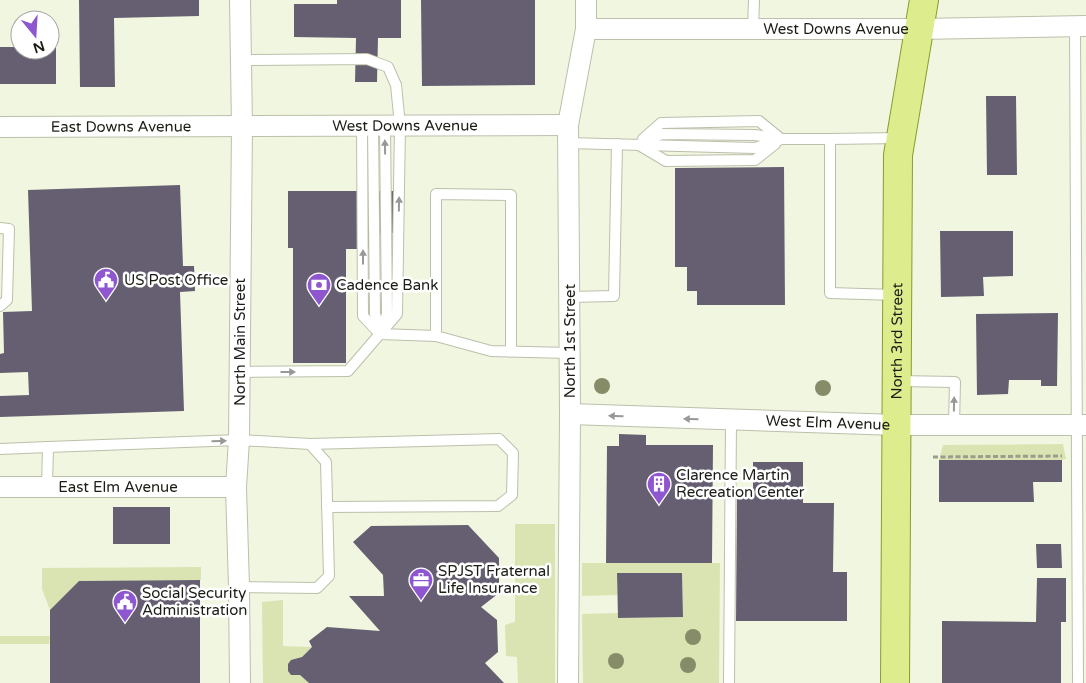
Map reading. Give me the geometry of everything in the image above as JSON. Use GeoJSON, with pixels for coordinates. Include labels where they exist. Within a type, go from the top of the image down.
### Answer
{"type":"FeatureCollection","features":[{"type":"Feature","properties":{"kind":"main road","name":"North 3rd Street"},"geometry":{"type":"LineString","coordinates":[[895,683],[898,155],[924,0]]}},
{"type":"Feature","properties":{"kind":"street","name":"North Main Street"},"geometry":{"type":"LineString","coordinates":[[240,0],[242,126],[240,372],[236,487],[240,586],[240,683]]}},
{"type":"Feature","properties":{"kind":"street","name":"North 1st Street"},"geometry":{"type":"LineString","coordinates":[[568,683],[570,353],[568,134],[586,29],[586,0]]}},
{"type":"Feature","properties":{"kind":"street","name":"West Downs Avenue"},"geometry":{"type":"LineString","coordinates":[[586,29],[918,30],[1080,26]]}},
{"type":"Feature","properties":{"kind":"street","name":"West Downs Avenue"},"geometry":{"type":"LineString","coordinates":[[242,126],[380,126],[568,134]]}},
{"type":"Feature","properties":{"kind":"street","name":"East Downs Avenue"},"geometry":{"type":"LineString","coordinates":[[0,127],[242,126]]}},
{"type":"Feature","properties":{"kind":"street","name":"West Elm Avenue"},"geometry":{"type":"LineString","coordinates":[[570,414],[897,425],[1081,424]]}},
{"type":"Feature","properties":{"kind":"street","name":"East Elm Avenue"},"geometry":{"type":"LineString","coordinates":[[0,486],[236,487]]}},
{"type":"Feature","properties":{"kind":"lane"},"geometry":{"type":"LineString","coordinates":[[753,29],[754,0]]}},
{"type":"Feature","properties":{"kind":"lane"},"geometry":{"type":"LineString","coordinates":[[1078,683],[1081,424],[1080,26]]}},
{"type":"Feature","properties":{"kind":"lane"},"geometry":{"type":"LineString","coordinates":[[241,60],[366,59],[388,67],[396,85],[380,126],[363,316],[380,334],[436,336],[491,351],[570,353]]}},
{"type":"Feature","properties":{"kind":"lane"},"geometry":{"type":"LineString","coordinates":[[638,144],[661,123],[759,120],[782,139]]}},
{"type":"Feature","properties":{"kind":"lane"},"geometry":{"type":"LineString","coordinates":[[380,126],[387,314],[380,334]]}},
{"type":"Feature","properties":{"kind":"lane"},"geometry":{"type":"LineString","coordinates":[[240,372],[348,371],[397,314],[380,126]]}},
{"type":"Feature","properties":{"kind":"lane"},"geometry":{"type":"LineString","coordinates":[[568,134],[617,144],[638,144],[662,134],[755,135],[782,139],[901,138]]}},
{"type":"Feature","properties":{"kind":"lane"},"geometry":{"type":"LineString","coordinates":[[638,144],[666,161],[755,160],[782,139]]}},
{"type":"Feature","properties":{"kind":"lane"},"geometry":{"type":"LineString","coordinates":[[830,139],[830,293],[898,295]]}},
{"type":"Feature","properties":{"kind":"lane"},"geometry":{"type":"LineString","coordinates":[[569,297],[614,296],[617,144]]}},
{"type":"Feature","properties":{"kind":"lane"},"geometry":{"type":"LineString","coordinates":[[436,336],[436,194],[511,195],[512,352]]}},
{"type":"Feature","properties":{"kind":"lane"},"geometry":{"type":"LineString","coordinates":[[0,228],[9,229],[7,300],[0,306]]}},
{"type":"Feature","properties":{"kind":"lane"},"geometry":{"type":"LineString","coordinates":[[897,381],[954,382],[954,425]]}},
{"type":"Feature","properties":{"kind":"lane"},"geometry":{"type":"LineString","coordinates":[[730,683],[731,420]]}},
{"type":"Feature","properties":{"kind":"lane"},"geometry":{"type":"LineString","coordinates":[[0,449],[239,440],[310,444],[499,439],[513,453],[512,495],[498,506],[327,507]]}},
{"type":"Feature","properties":{"kind":"lane"},"geometry":{"type":"LineString","coordinates":[[240,586],[317,588],[329,576],[326,462],[310,444]]}},
{"type":"Feature","properties":{"kind":"lane"},"geometry":{"type":"LineString","coordinates":[[47,486],[48,447]]}},
{"type":"Feature","properties":{"kind":"path"},"geometry":{"type":"LineString","coordinates":[[933,457],[1063,456]]}},
{"type":"Feature","properties":{"kind":"green space"},"geometry":{"type":"Polygon","coordinates":[[[1063,444],[1066,459],[1062,460],[939,460],[943,445],[1063,444]]]}},
{"type":"Feature","properties":{"kind":"green space"},"geometry":{"type":"Polygon","coordinates":[[[515,524],[555,524],[555,683],[518,683],[517,657],[506,656],[505,625],[515,622],[515,524]]]}},
{"type":"Feature","properties":{"kind":"green space"},"geometry":{"type":"Polygon","coordinates":[[[582,563],[720,563],[719,683],[583,683],[582,614],[618,613],[618,618],[683,617],[682,573],[617,573],[617,595],[582,596],[582,563]]]}},
{"type":"Feature","properties":{"kind":"green space"},"geometry":{"type":"Polygon","coordinates":[[[201,567],[201,580],[79,581],[50,610],[42,589],[42,568],[201,567]]]}},
{"type":"Feature","properties":{"kind":"green space"},"geometry":{"type":"Polygon","coordinates":[[[283,600],[283,646],[312,647],[302,657],[291,660],[288,665],[288,671],[291,674],[300,675],[309,683],[263,683],[262,602],[283,600]]]}},
{"type":"Feature","properties":{"kind":"green space"},"geometry":{"type":"Polygon","coordinates":[[[0,636],[50,636],[49,644],[0,644],[0,636]]]}},
{"type":"Feature","properties":{"kind":"building"},"geometry":{"type":"Polygon","coordinates":[[[79,0],[199,0],[199,16],[114,18],[115,87],[80,87],[79,0]]]}},
{"type":"Feature","properties":{"kind":"building"},"geometry":{"type":"Polygon","coordinates":[[[337,0],[401,0],[401,38],[378,38],[377,82],[355,82],[356,38],[294,37],[294,4],[337,4],[337,0]]]}},
{"type":"Feature","properties":{"kind":"building"},"geometry":{"type":"Polygon","coordinates":[[[421,0],[535,0],[535,85],[422,86],[421,0]]]}},
{"type":"Feature","properties":{"kind":"building"},"geometry":{"type":"Polygon","coordinates":[[[0,47],[10,47],[10,60],[56,60],[56,84],[0,84],[0,47]]]}},
{"type":"Feature","properties":{"kind":"building"},"geometry":{"type":"Polygon","coordinates":[[[986,96],[1016,96],[1017,175],[987,175],[986,96]]]}},
{"type":"Feature","properties":{"kind":"building"},"geometry":{"type":"Polygon","coordinates":[[[784,167],[785,305],[697,305],[697,291],[687,291],[687,267],[675,267],[675,168],[784,167]]]}},
{"type":"Feature","properties":{"kind":"building","name":"US Post Office"},"geometry":{"type":"Polygon","coordinates":[[[180,185],[183,266],[194,266],[195,291],[180,292],[184,411],[0,417],[0,396],[29,395],[28,372],[0,373],[0,354],[4,353],[3,312],[32,311],[28,190],[180,185]]]}},
{"type":"Feature","properties":{"kind":"building","name":"Cadence Bank"},"geometry":{"type":"Polygon","coordinates":[[[288,191],[401,191],[401,233],[371,233],[372,249],[346,249],[346,363],[293,363],[293,248],[288,248],[288,191]]]}},
{"type":"Feature","properties":{"kind":"building"},"geometry":{"type":"Polygon","coordinates":[[[940,231],[1013,231],[1013,276],[983,277],[984,296],[941,297],[940,231]]]}},
{"type":"Feature","properties":{"kind":"building"},"geometry":{"type":"Polygon","coordinates":[[[1058,313],[1057,386],[1041,386],[1041,380],[1009,380],[1008,394],[977,395],[976,314],[1058,313]]]}},
{"type":"Feature","properties":{"kind":"building","name":"Clarence Martin Recreation Center"},"geometry":{"type":"Polygon","coordinates":[[[619,434],[646,435],[646,445],[713,445],[712,563],[606,563],[607,446],[619,446],[619,434]]]}},
{"type":"Feature","properties":{"kind":"building"},"geometry":{"type":"Polygon","coordinates":[[[939,460],[1062,460],[1062,482],[1033,482],[1034,502],[939,502],[939,460]]]}},
{"type":"Feature","properties":{"kind":"building"},"geometry":{"type":"Polygon","coordinates":[[[753,462],[803,462],[803,503],[834,503],[833,572],[847,572],[847,621],[736,621],[737,490],[753,490],[753,462]]]}},
{"type":"Feature","properties":{"kind":"building"},"geometry":{"type":"Polygon","coordinates":[[[113,507],[170,507],[170,544],[113,544],[113,507]]]}},
{"type":"Feature","properties":{"kind":"building","name":"SPJST Fraternal Life Insurance"},"geometry":{"type":"Polygon","coordinates":[[[468,525],[499,558],[499,593],[481,607],[497,620],[498,652],[485,663],[504,683],[309,683],[300,675],[291,675],[288,671],[288,664],[291,660],[302,657],[312,647],[309,641],[327,627],[380,631],[349,596],[384,596],[383,575],[353,542],[371,526],[468,525]]]}},
{"type":"Feature","properties":{"kind":"building"},"geometry":{"type":"Polygon","coordinates":[[[1036,544],[1061,544],[1062,568],[1037,568],[1036,544]]]}},
{"type":"Feature","properties":{"kind":"building"},"geometry":{"type":"Polygon","coordinates":[[[617,573],[682,573],[683,617],[618,618],[617,573]]]}},
{"type":"Feature","properties":{"kind":"building"},"geometry":{"type":"Polygon","coordinates":[[[1037,578],[1066,578],[1066,622],[1061,622],[1061,683],[942,683],[942,621],[1036,622],[1037,578]]]}},
{"type":"Feature","properties":{"kind":"building","name":"Social Security Administration"},"geometry":{"type":"Polygon","coordinates":[[[200,580],[200,683],[50,683],[50,610],[79,581],[200,580]]]}},
{"type":"Feature","properties":{"kind":"place","name":"US Post Office"},"geometry":{"type":"Point","coordinates":[106,301]}},
{"type":"Feature","properties":{"kind":"place","name":"Cadence Bank"},"geometry":{"type":"Point","coordinates":[319,306]}},
{"type":"Feature","properties":{"kind":"place","name":"Clarence Martin Recreation Center"},"geometry":{"type":"Point","coordinates":[659,505]}},
{"type":"Feature","properties":{"kind":"place","name":"SPJST Fraternal Life Insurance"},"geometry":{"type":"Point","coordinates":[421,601]}},
{"type":"Feature","properties":{"kind":"place","name":"Social Security Administration"},"geometry":{"type":"Point","coordinates":[125,623]}}]}
